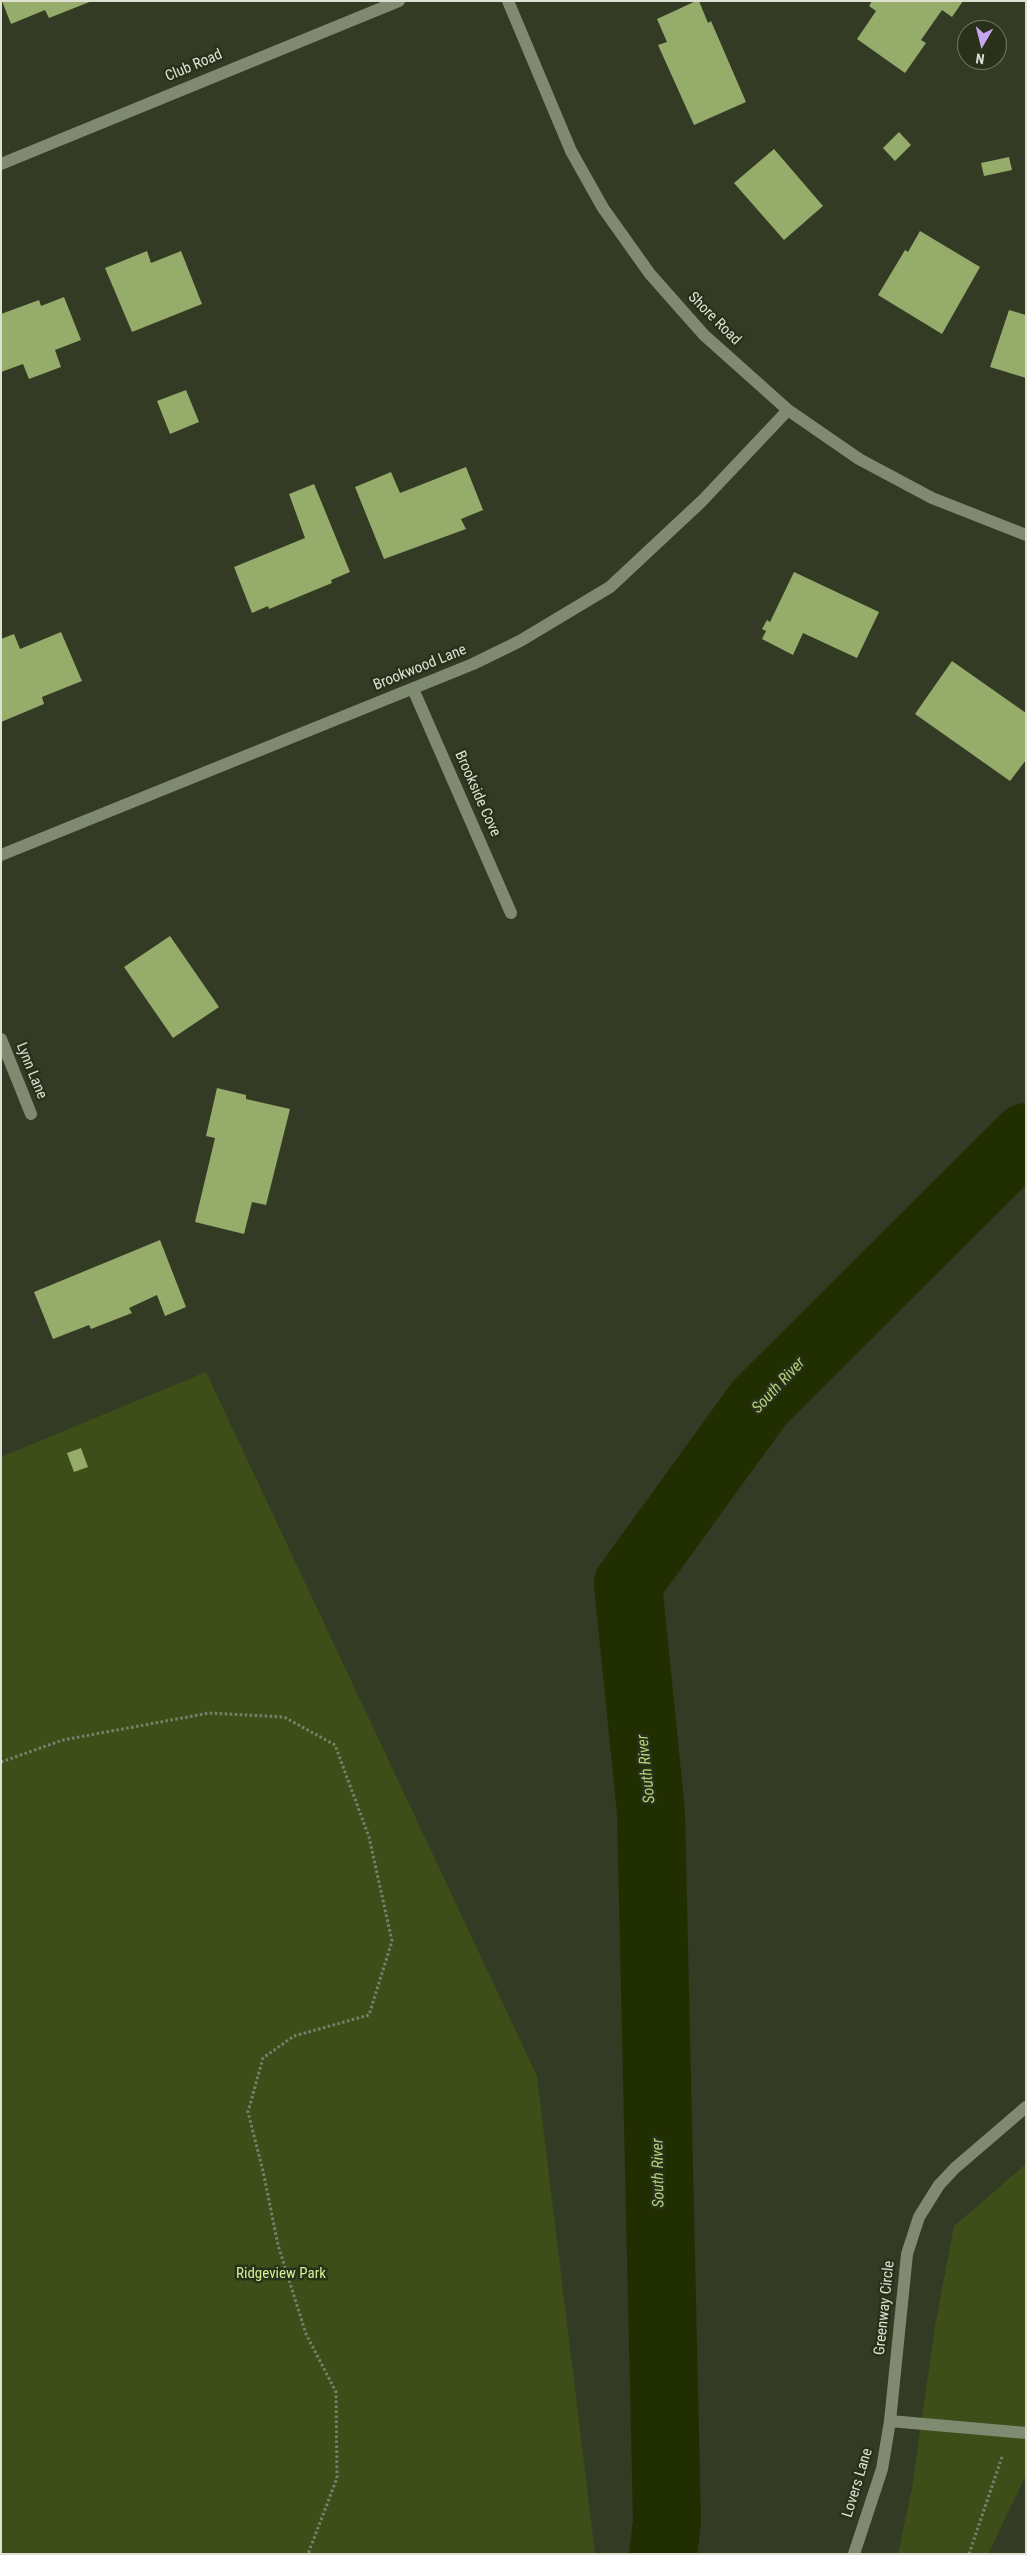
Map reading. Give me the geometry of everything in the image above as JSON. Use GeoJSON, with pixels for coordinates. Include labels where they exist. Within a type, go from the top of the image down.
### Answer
{"type":"FeatureCollection","features":[{"type":"Feature","properties":{"kind":"street","name":"Club Road"},"geometry":{"type":"LineString","coordinates":[[1,164],[399,1]]}},
{"type":"Feature","properties":{"kind":"street","name":"Shore Road"},"geometry":{"type":"LineString","coordinates":[[508,1],[572,151],[603,208],[650,274],[704,335],[788,410],[859,459],[932,498],[1026,535]]}},
{"type":"Feature","properties":{"kind":"street","name":"Brookwood Lane"},"geometry":{"type":"LineString","coordinates":[[1,855],[413,689],[520,642],[610,587],[702,501],[788,410]]}},
{"type":"Feature","properties":{"kind":"street","name":"Brookside Cove"},"geometry":{"type":"LineString","coordinates":[[413,689],[511,913]]}},
{"type":"Feature","properties":{"kind":"street","name":"Lynn Lane"},"geometry":{"type":"LineString","coordinates":[[1,1040],[31,1114]]}},
{"type":"Feature","properties":{"kind":"street","name":"Greenway Circle"},"geometry":{"type":"LineString","coordinates":[[890,2421],[907,2254],[919,2218],[940,2185],[955,2168],[1026,2107]]}},
{"type":"Feature","properties":{"kind":"street"},"geometry":{"type":"LineString","coordinates":[[890,2421],[1026,2434]]}},
{"type":"Feature","properties":{"kind":"street","name":"Lovers Lane"},"geometry":{"type":"LineString","coordinates":[[854,2554],[882,2469],[890,2421]]}},
{"type":"Feature","properties":{"kind":"path"},"geometry":{"type":"LineString","coordinates":[[1,1762],[63,1740],[209,1713],[284,1717],[335,1745],[369,1836],[392,1940],[369,2015],[294,2036],[263,2058],[248,2112],[263,2171],[278,2245],[303,2325],[336,2392],[338,2478],[308,2554]]}},
{"type":"Feature","properties":{"kind":"path"},"geometry":{"type":"LineString","coordinates":[[969,2554],[1011,2433]]}},
{"type":"Feature","properties":{"kind":"green space","name":"Ridgeview Park"},"geometry":{"type":"Polygon","coordinates":[[[206,1372],[537,2076],[595,2554],[1,2554],[1,1457],[206,1372]]]}},
{"type":"Feature","properties":{"kind":"green space"},"geometry":{"type":"Polygon","coordinates":[[[1026,2164],[1026,2475],[988,2554],[898,2554],[912,2488],[935,2326],[954,2226],[1026,2164]]]}},
{"type":"Feature","properties":{"kind":"building"},"geometry":{"type":"Polygon","coordinates":[[[2,1],[92,1],[49,18],[45,10],[11,24],[2,1]]]}},
{"type":"Feature","properties":{"kind":"building"},"geometry":{"type":"Polygon","coordinates":[[[699,1],[708,23],[711,21],[746,102],[694,125],[658,45],[667,42],[657,19],[699,1]]]}},
{"type":"Feature","properties":{"kind":"building"},"geometry":{"type":"Polygon","coordinates":[[[872,1],[963,1],[952,17],[942,10],[921,40],[926,43],[905,73],[857,39],[876,11],[869,6],[872,1]]]}},
{"type":"Feature","properties":{"kind":"building"},"geometry":{"type":"Polygon","coordinates":[[[899,132],[911,145],[895,161],[883,148],[899,132]]]}},
{"type":"Feature","properties":{"kind":"building"},"geometry":{"type":"Polygon","coordinates":[[[774,149],[823,206],[784,240],[734,183],[774,149]]]}},
{"type":"Feature","properties":{"kind":"building"},"geometry":{"type":"Polygon","coordinates":[[[1009,157],[1012,170],[984,176],[981,163],[1009,157]]]}},
{"type":"Feature","properties":{"kind":"building"},"geometry":{"type":"Polygon","coordinates":[[[920,231],[980,267],[942,334],[878,295],[905,250],[908,252],[920,231]]]}},
{"type":"Feature","properties":{"kind":"building"},"geometry":{"type":"Polygon","coordinates":[[[147,251],[151,263],[181,251],[202,304],[132,332],[105,268],[147,251]]]}},
{"type":"Feature","properties":{"kind":"building"},"geometry":{"type":"Polygon","coordinates":[[[64,297],[81,340],[55,350],[61,367],[29,379],[23,364],[1,372],[1,314],[39,300],[41,306],[64,297]]]}},
{"type":"Feature","properties":{"kind":"building"},"geometry":{"type":"Polygon","coordinates":[[[1009,310],[1026,315],[1026,378],[990,367],[1009,310]]]}},
{"type":"Feature","properties":{"kind":"building"},"geometry":{"type":"Polygon","coordinates":[[[186,390],[199,422],[170,434],[157,401],[186,390]]]}},
{"type":"Feature","properties":{"kind":"building"},"geometry":{"type":"Polygon","coordinates":[[[466,467],[483,510],[461,519],[466,529],[384,559],[355,487],[391,472],[400,493],[466,467]]]}},
{"type":"Feature","properties":{"kind":"building"},"geometry":{"type":"Polygon","coordinates":[[[314,484],[350,572],[331,580],[332,583],[269,609],[268,606],[252,613],[234,567],[305,538],[289,494],[314,484]]]}},
{"type":"Feature","properties":{"kind":"building"},"geometry":{"type":"Polygon","coordinates":[[[794,572],[879,612],[857,658],[803,633],[793,655],[762,639],[766,631],[762,629],[767,620],[770,622],[794,572]]]}},
{"type":"Feature","properties":{"kind":"building"},"geometry":{"type":"Polygon","coordinates":[[[61,632],[82,681],[42,697],[44,704],[1,722],[1,639],[14,634],[20,649],[61,632]]]}},
{"type":"Feature","properties":{"kind":"building"},"geometry":{"type":"Polygon","coordinates":[[[952,661],[1026,713],[1026,760],[1010,781],[915,714],[952,661]]]}},
{"type":"Feature","properties":{"kind":"building"},"geometry":{"type":"Polygon","coordinates":[[[170,936],[219,1007],[173,1038],[124,967],[170,936]]]}},
{"type":"Feature","properties":{"kind":"building"},"geometry":{"type":"Polygon","coordinates":[[[217,1088],[246,1095],[246,1099],[290,1109],[266,1205],[252,1202],[244,1234],[195,1222],[215,1138],[206,1136],[217,1088]]]}},
{"type":"Feature","properties":{"kind":"building"},"geometry":{"type":"Polygon","coordinates":[[[160,1240],[186,1307],[165,1316],[157,1295],[129,1308],[132,1313],[91,1329],[89,1325],[53,1339],[34,1292],[160,1240]]]}},
{"type":"Feature","properties":{"kind":"building"},"geometry":{"type":"Polygon","coordinates":[[[81,1448],[88,1467],[74,1472],[67,1453],[81,1448]]]}},
{"type":"Feature","properties":{"kind":"waterway","name":"South River"},"geometry":{"type":"LineString","coordinates":[[663,2554],[667,2522],[651,1813],[628,1584],[760,1402],[1026,1137]]}}]}
